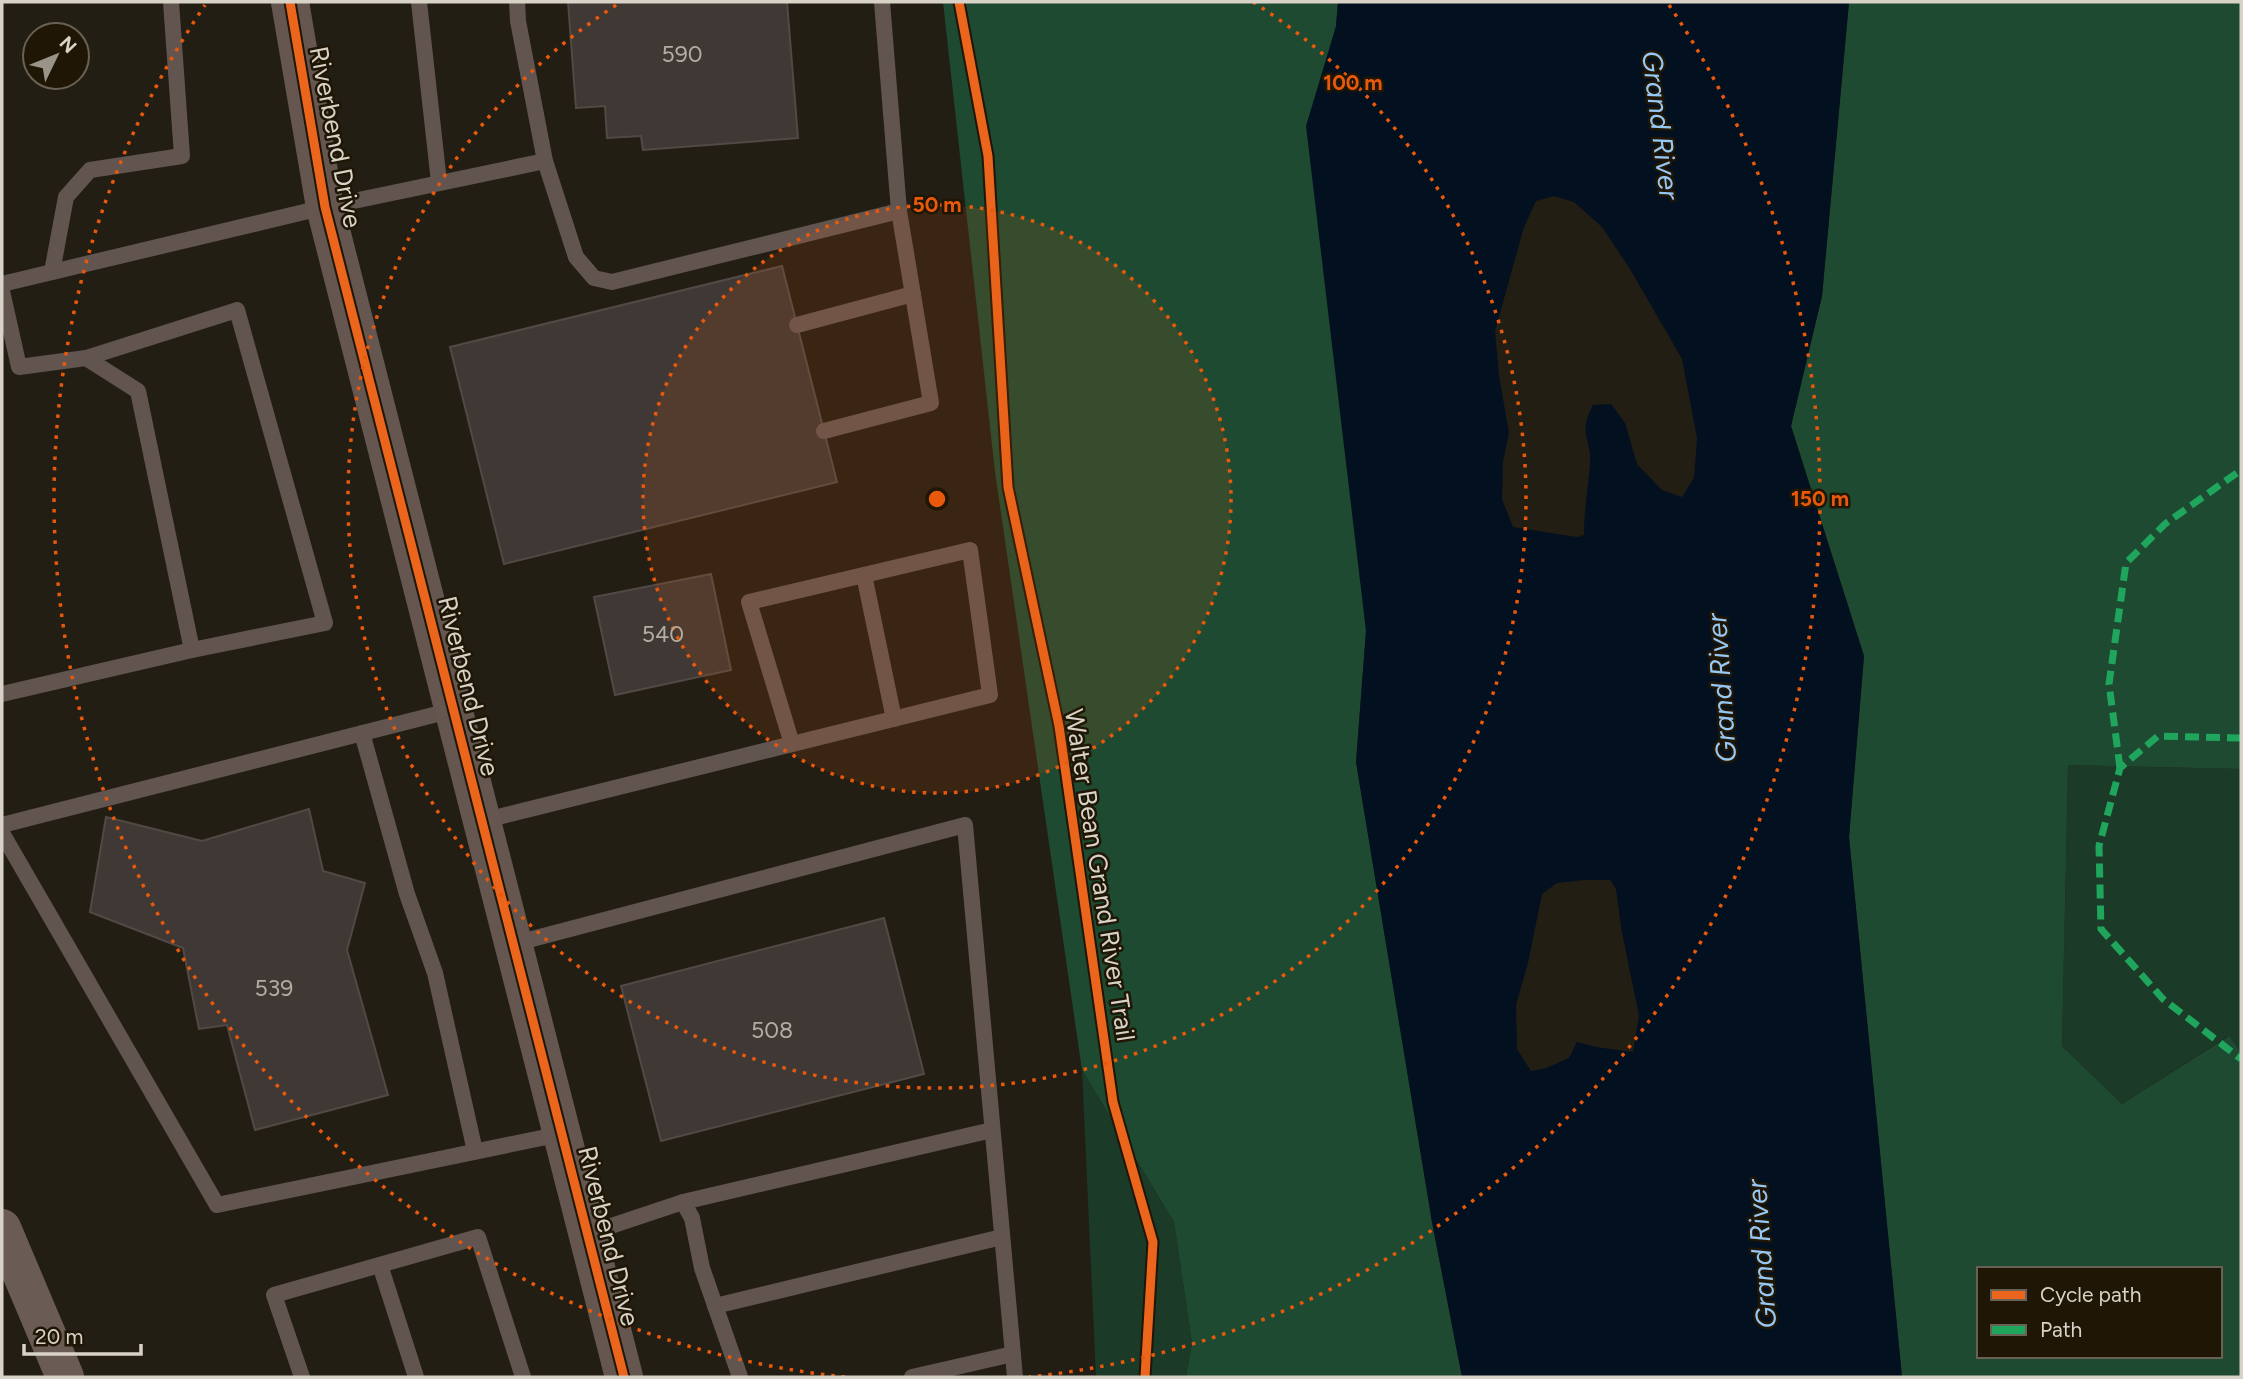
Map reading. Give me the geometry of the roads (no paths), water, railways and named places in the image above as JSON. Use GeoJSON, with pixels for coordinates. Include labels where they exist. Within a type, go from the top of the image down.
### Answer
{"type":"FeatureCollection","features":[{"type":"Feature","properties":{"kind":"highway"},"geometry":{"type":"LineString","coordinates":[[2,1228],[65,1377]]}},
{"type":"Feature","properties":{"kind":"street","name":"Riverbend Drive"},"geometry":{"type":"LineString","coordinates":[[290,2],[325,207],[624,1377]]}},
{"type":"Feature","properties":{"kind":"lane"},"geometry":{"type":"LineString","coordinates":[[52,272],[66,197],[90,170],[182,156],[171,2]]}},
{"type":"Feature","properties":{"kind":"lane"},"geometry":{"type":"LineString","coordinates":[[419,2],[439,182]]}},
{"type":"Feature","properties":{"kind":"lane"},"geometry":{"type":"LineString","coordinates":[[517,2],[518,21],[545,161],[576,257],[594,278],[611,282],[899,211]]}},
{"type":"Feature","properties":{"kind":"lane"},"geometry":{"type":"LineString","coordinates":[[824,431],[931,403],[899,211],[881,2]]}},
{"type":"Feature","properties":{"kind":"lane"},"geometry":{"type":"LineString","coordinates":[[2,284],[325,207],[545,161]]}},
{"type":"Feature","properties":{"kind":"lane"},"geometry":{"type":"LineString","coordinates":[[2,291],[19,367],[86,358],[237,310],[325,623],[192,650],[2,694]]}},
{"type":"Feature","properties":{"kind":"lane"},"geometry":{"type":"LineString","coordinates":[[797,325],[913,294]]}},
{"type":"Feature","properties":{"kind":"lane"},"geometry":{"type":"LineString","coordinates":[[86,358],[138,391],[192,650]]}},
{"type":"Feature","properties":{"kind":"lane"},"geometry":{"type":"LineString","coordinates":[[482,821],[990,695],[970,550],[749,602],[792,744]]}},
{"type":"Feature","properties":{"kind":"lane"},"geometry":{"type":"LineString","coordinates":[[864,575],[894,719]]}},
{"type":"Feature","properties":{"kind":"lane"},"geometry":{"type":"LineString","coordinates":[[2,825],[453,710]]}},
{"type":"Feature","properties":{"kind":"lane"},"geometry":{"type":"LineString","coordinates":[[362,733],[407,894],[435,973],[475,1152]]}},
{"type":"Feature","properties":{"kind":"lane"},"geometry":{"type":"LineString","coordinates":[[513,944],[965,825],[1015,1377]]}},
{"type":"Feature","properties":{"kind":"lane"},"geometry":{"type":"LineString","coordinates":[[2,834],[217,1205],[561,1134]]}},
{"type":"Feature","properties":{"kind":"lane"},"geometry":{"type":"LineString","coordinates":[[587,1234],[683,1202],[992,1130]]}},
{"type":"Feature","properties":{"kind":"lane"},"geometry":{"type":"LineString","coordinates":[[683,1202],[692,1218],[702,1268],[740,1377]]}},
{"type":"Feature","properties":{"kind":"lane"},"geometry":{"type":"LineString","coordinates":[[302,1377],[274,1294],[478,1237],[523,1377]]}},
{"type":"Feature","properties":{"kind":"lane"},"geometry":{"type":"LineString","coordinates":[[715,1306],[1002,1237]]}},
{"type":"Feature","properties":{"kind":"lane"},"geometry":{"type":"LineString","coordinates":[[380,1265],[416,1377]]}},
{"type":"Feature","properties":{"kind":"lane"},"geometry":{"type":"LineString","coordinates":[[912,1377],[1013,1354]]}},
{"type":"Feature","properties":{"kind":"water","name":"Grand River"},"geometry":{"type":"Polygon","coordinates":[[[1338,2],[1849,2],[1822,296],[1791,426],[1864,656],[1849,837],[1902,1377],[1462,1377],[1432,1222],[1356,762],[1366,631],[1306,126],[1336,26],[1338,2]],[[1554,196],[1536,201],[1524,227],[1495,331],[1499,376],[1509,433],[1503,461],[1502,499],[1513,527],[1577,537],[1584,535],[1590,464],[1586,424],[1593,405],[1611,404],[1625,423],[1637,464],[1662,490],[1682,497],[1694,478],[1697,438],[1682,359],[1630,269],[1602,227],[1574,202],[1554,196]],[[1610,880],[1557,883],[1542,894],[1528,963],[1516,1005],[1517,1049],[1531,1071],[1569,1058],[1577,1042],[1633,1052],[1639,1016],[1616,889],[1610,880]]]}}]}
